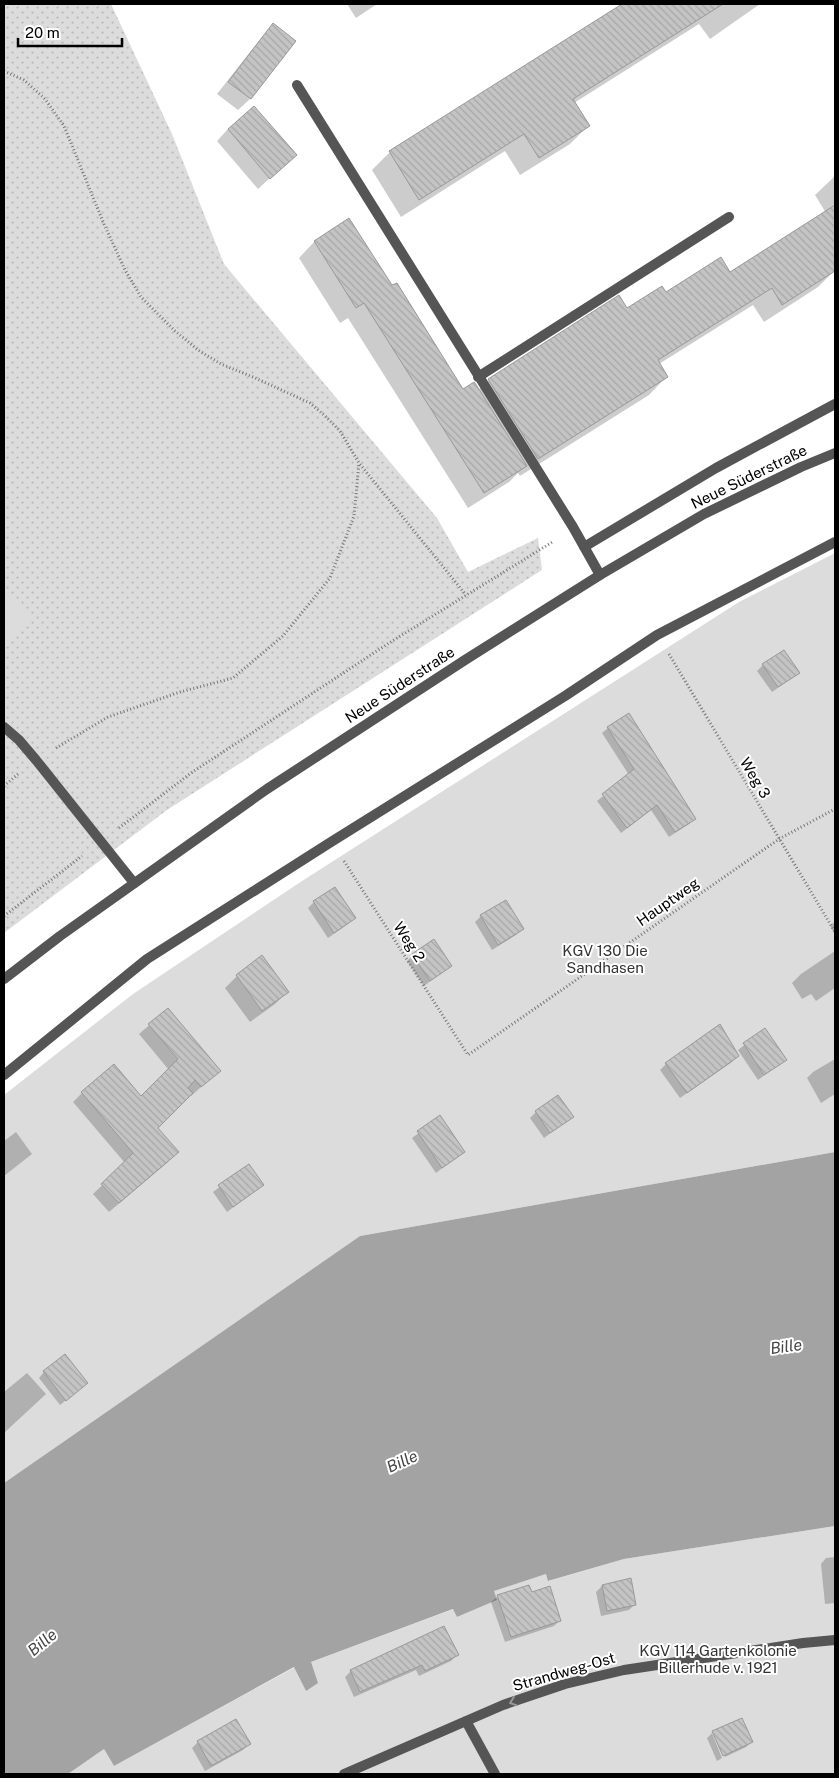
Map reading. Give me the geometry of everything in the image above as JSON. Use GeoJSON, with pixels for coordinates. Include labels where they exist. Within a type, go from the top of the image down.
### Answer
{"type":"FeatureCollection","features":[{"type":"Feature","properties":{"kind":"street"},"geometry":{"type":"LineString","coordinates":[[297,85],[600,575]]}},
{"type":"Feature","properties":{"kind":"street"},"geometry":{"type":"LineString","coordinates":[[478,376],[729,217]]}},
{"type":"Feature","properties":{"kind":"street"},"geometry":{"type":"LineString","coordinates":[[584,547],[716,468],[835,404]]}},
{"type":"Feature","properties":{"kind":"street","name":"Neue Süderstraße"},"geometry":{"type":"LineString","coordinates":[[4,979],[60,936],[267,789],[465,660],[600,575],[704,514],[801,467],[835,453]]}},
{"type":"Feature","properties":{"kind":"street"},"geometry":{"type":"LineString","coordinates":[[4,1075],[147,959],[564,696],[657,635],[835,542]]}},
{"type":"Feature","properties":{"kind":"street"},"geometry":{"type":"LineString","coordinates":[[4,727],[19,740],[36,760],[134,884]]}},
{"type":"Feature","properties":{"kind":"street","name":"Strandweg-Ost"},"geometry":{"type":"LineString","coordinates":[[344,1774],[466,1721],[565,1684],[624,1670],[803,1643],[835,1640]]}},
{"type":"Feature","properties":{"kind":"street"},"geometry":{"type":"LineString","coordinates":[[466,1721],[495,1774]]}},
{"type":"Feature","properties":{"kind":"path"},"geometry":{"type":"LineString","coordinates":[[4,71],[24,80],[45,99],[64,126],[104,224],[125,270],[141,297],[175,332],[198,350],[221,364],[253,376],[310,403],[340,431],[359,462],[466,595]]}},
{"type":"Feature","properties":{"kind":"path"},"geometry":{"type":"LineString","coordinates":[[4,786],[36,760],[108,717],[180,692],[233,678],[283,636],[330,578],[354,516],[359,462]]}},
{"type":"Feature","properties":{"kind":"path"},"geometry":{"type":"LineString","coordinates":[[4,916],[191,773],[466,595],[543,548],[572,527]]}},
{"type":"Feature","properties":{"kind":"path","name":"Weg 3"},"geometry":{"type":"LineString","coordinates":[[657,635],[835,932]]}},
{"type":"Feature","properties":{"kind":"path","name":"Hauptweg"},"geometry":{"type":"LineString","coordinates":[[468,1055],[779,839],[835,809]]}},
{"type":"Feature","properties":{"kind":"path","name":"Weg 2"},"geometry":{"type":"LineString","coordinates":[[331,842],[468,1055]]}},
{"type":"Feature","properties":{"kind":"green space"},"geometry":{"type":"Polygon","coordinates":[[[4,4],[111,4],[172,134],[224,264],[437,518],[468,572],[538,538],[542,570],[167,810],[4,933],[4,4]]]}},
{"type":"Feature","properties":{"kind":"green space","name":"KGV 130 Die Sandhasen"},"geometry":{"type":"Polygon","coordinates":[[[835,553],[835,1152],[360,1236],[4,1483],[4,1095],[133,994],[302,881],[739,602],[835,553]]]}},
{"type":"Feature","properties":{"kind":"green space"},"geometry":{"type":"Polygon","coordinates":[[[4,587],[34,620],[4,648],[4,587]]]}},
{"type":"Feature","properties":{"kind":"green space","name":"KGV 114 Gartenkolonie Billerhude v. 1921"},"geometry":{"type":"Polygon","coordinates":[[[835,1526],[835,1774],[68,1774],[104,1749],[114,1766],[295,1667],[306,1691],[311,1662],[454,1609],[457,1617],[497,1600],[493,1591],[546,1574],[549,1581],[624,1559],[835,1526]]]}},
{"type":"Feature","properties":{"kind":"water","name":"Bille"},"geometry":{"type":"Polygon","coordinates":[[[835,1152],[835,1526],[624,1559],[548,1581],[546,1574],[494,1591],[497,1600],[457,1617],[453,1609],[311,1662],[318,1683],[306,1691],[294,1667],[114,1766],[104,1749],[68,1774],[4,1774],[4,1483],[360,1236],[835,1152]]]}},
{"type":"Feature","properties":{"kind":"building"},"geometry":{"type":"Polygon","coordinates":[[[622,4],[723,4],[573,99],[590,126],[539,158],[524,134],[419,200],[389,151],[622,4]]]}},
{"type":"Feature","properties":{"kind":"building"},"geometry":{"type":"Polygon","coordinates":[[[273,23],[296,41],[251,99],[228,82],[273,23]]]}},
{"type":"Feature","properties":{"kind":"building"},"geometry":{"type":"Polygon","coordinates":[[[254,106],[297,155],[270,179],[228,129],[254,106]]]}},
{"type":"Feature","properties":{"kind":"building"},"geometry":{"type":"Polygon","coordinates":[[[835,205],[835,271],[782,305],[772,288],[658,360],[668,377],[538,459],[488,379],[619,295],[627,308],[662,286],[666,292],[721,257],[730,272],[835,205]]]}},
{"type":"Feature","properties":{"kind":"building"},"geometry":{"type":"Polygon","coordinates":[[[349,218],[392,285],[397,283],[463,389],[475,383],[527,466],[484,493],[364,303],[356,308],[314,241],[349,218]]]}},
{"type":"Feature","properties":{"kind":"building"},"geometry":{"type":"Polygon","coordinates":[[[784,650],[800,673],[778,687],[762,664],[784,650]]]}},
{"type":"Feature","properties":{"kind":"building"},"geometry":{"type":"Polygon","coordinates":[[[629,713],[696,819],[675,832],[657,805],[627,828],[602,794],[634,769],[607,727],[629,713]]]}},
{"type":"Feature","properties":{"kind":"building"},"geometry":{"type":"Polygon","coordinates":[[[335,887],[356,918],[334,933],[313,901],[335,887]]]}},
{"type":"Feature","properties":{"kind":"building"},"geometry":{"type":"Polygon","coordinates":[[[506,900],[524,929],[498,945],[480,915],[506,900]]]}},
{"type":"Feature","properties":{"kind":"building"},"geometry":{"type":"Polygon","coordinates":[[[434,939],[452,966],[430,981],[412,954],[434,939]]]}},
{"type":"Feature","properties":{"kind":"building"},"geometry":{"type":"Polygon","coordinates":[[[262,955],[289,992],[262,1011],[236,975],[262,955]]]}},
{"type":"Feature","properties":{"kind":"building"},"geometry":{"type":"Polygon","coordinates":[[[168,1008],[221,1071],[201,1087],[195,1080],[188,1088],[193,1093],[158,1128],[179,1152],[119,1203],[101,1184],[133,1153],[81,1092],[114,1064],[141,1096],[178,1059],[148,1024],[168,1008]]]}},
{"type":"Feature","properties":{"kind":"building"},"geometry":{"type":"Polygon","coordinates":[[[720,1024],[739,1056],[687,1093],[665,1063],[720,1024]]]}},
{"type":"Feature","properties":{"kind":"building"},"geometry":{"type":"Polygon","coordinates":[[[765,1028],[787,1060],[764,1075],[743,1043],[765,1028]]]}},
{"type":"Feature","properties":{"kind":"building"},"geometry":{"type":"Polygon","coordinates":[[[558,1095],[574,1117],[550,1133],[535,1111],[558,1095]]]}},
{"type":"Feature","properties":{"kind":"building"},"geometry":{"type":"Polygon","coordinates":[[[440,1115],[465,1152],[442,1168],[417,1131],[440,1115]]]}},
{"type":"Feature","properties":{"kind":"building"},"geometry":{"type":"Polygon","coordinates":[[[249,1164],[264,1185],[233,1207],[218,1185],[249,1164]]]}},
{"type":"Feature","properties":{"kind":"building"},"geometry":{"type":"Polygon","coordinates":[[[65,1354],[88,1383],[66,1401],[43,1371],[65,1354]]]}},
{"type":"Feature","properties":{"kind":"building"},"geometry":{"type":"Polygon","coordinates":[[[631,1578],[636,1605],[607,1611],[602,1585],[631,1578]]]}},
{"type":"Feature","properties":{"kind":"building"},"geometry":{"type":"Polygon","coordinates":[[[529,1585],[532,1592],[550,1586],[561,1621],[511,1637],[497,1595],[529,1585]]]}},
{"type":"Feature","properties":{"kind":"building"},"geometry":{"type":"Polygon","coordinates":[[[444,1626],[459,1655],[425,1671],[422,1665],[360,1692],[350,1670],[444,1626]]]}},
{"type":"Feature","properties":{"kind":"building"},"geometry":{"type":"Polygon","coordinates":[[[742,1718],[753,1742],[723,1756],[712,1731],[742,1718]]]}},
{"type":"Feature","properties":{"kind":"building"},"geometry":{"type":"Polygon","coordinates":[[[236,1719],[251,1744],[211,1766],[197,1741],[236,1719]]]}}]}
